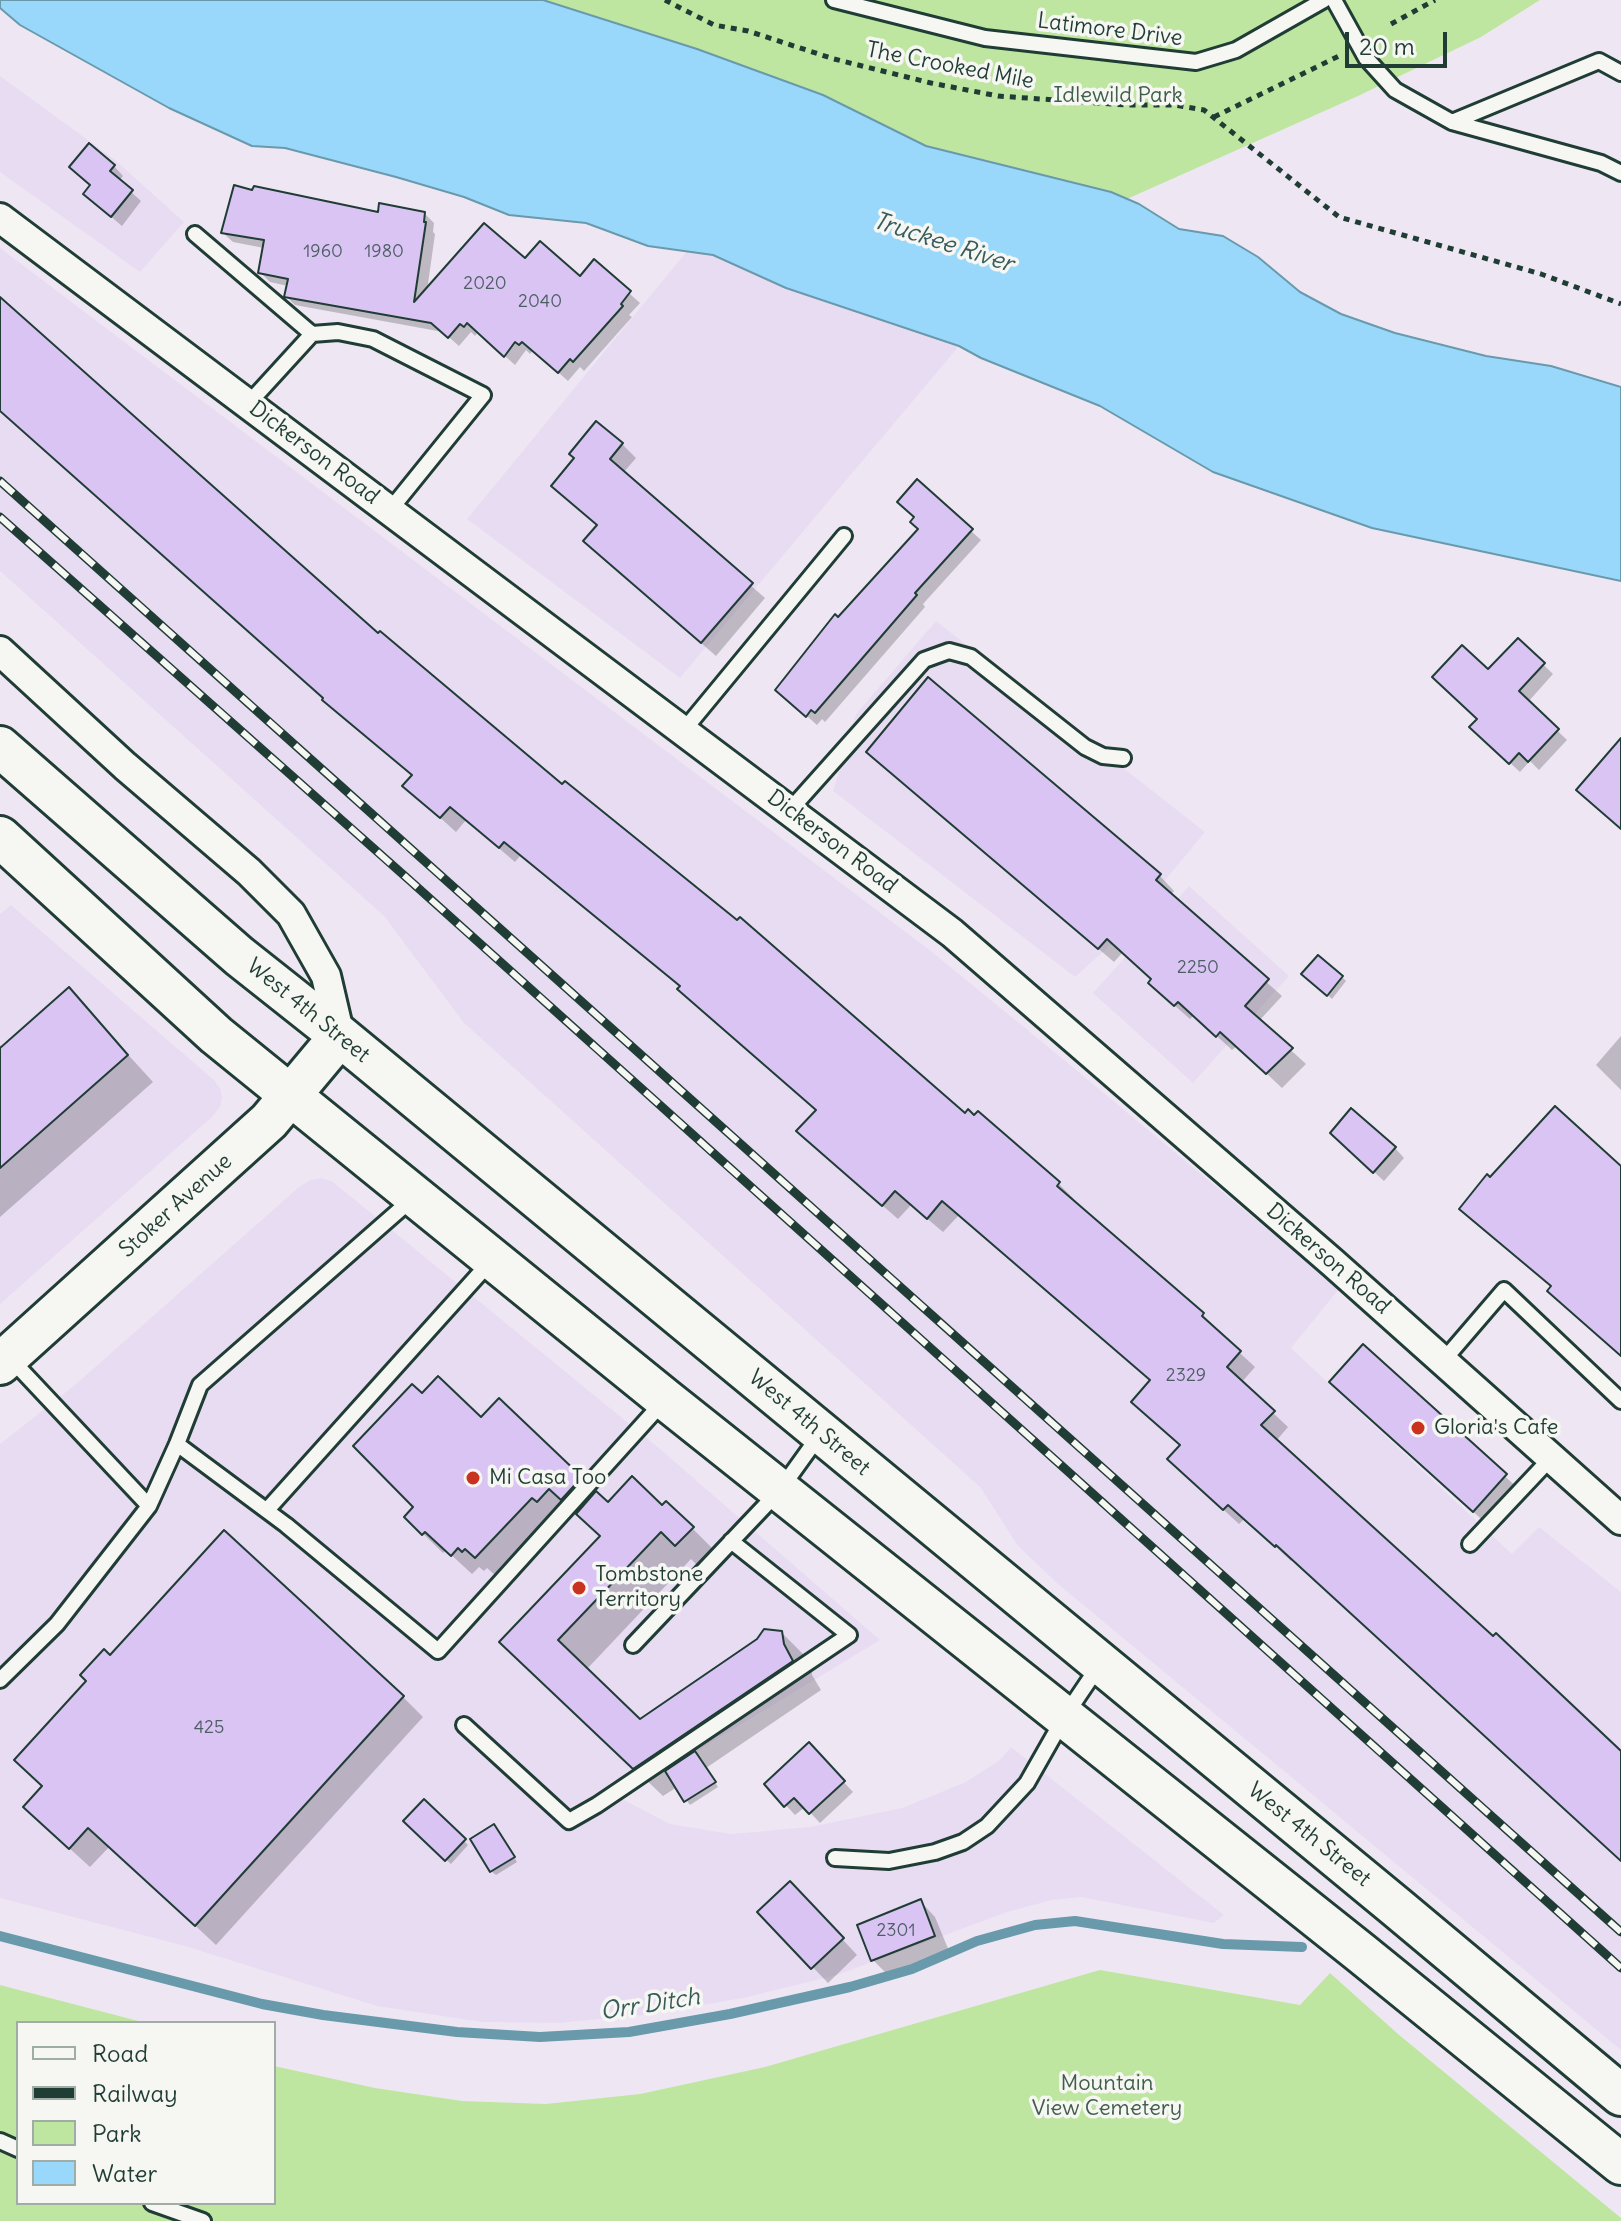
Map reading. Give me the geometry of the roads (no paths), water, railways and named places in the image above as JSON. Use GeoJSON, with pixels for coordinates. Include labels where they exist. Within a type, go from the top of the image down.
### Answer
{"type":"FeatureCollection","features":[{"type":"Feature","properties":{"kind":"main road","name":"West 4th Street"},"geometry":{"type":"LineString","coordinates":[[0,747],[239,956],[1101,1663],[1621,2095]]}},
{"type":"Feature","properties":{"kind":"main road"},"geometry":{"type":"LineString","coordinates":[[9,851],[216,1035],[665,1399],[1065,1716],[1621,2164]]}},
{"type":"Feature","properties":{"kind":"main road","name":"Stoker Avenue"},"geometry":{"type":"LineString","coordinates":[[4,1360],[269,1121],[340,1036]]}},
{"type":"Feature","properties":{"kind":"street","name":"Dickerson Road"},"geometry":{"type":"LineString","coordinates":[[0,218],[952,933],[1621,1520]]}},
{"type":"Feature","properties":{"kind":"street"},"geometry":{"type":"LineString","coordinates":[[0,651],[125,766],[249,872],[291,914],[326,976],[340,1036]]}},
{"type":"Feature","properties":{"kind":"lane","name":"Latimore Drive"},"geometry":{"type":"LineString","coordinates":[[834,0],[985,38],[1196,62],[1236,50],[1324,0]]}},
{"type":"Feature","properties":{"kind":"lane"},"geometry":{"type":"LineString","coordinates":[[1334,0],[1366,58],[1395,90],[1452,122],[1601,163],[1621,173]]}},
{"type":"Feature","properties":{"kind":"lane"},"geometry":{"type":"LineString","coordinates":[[1452,122],[1599,61],[1621,73]]}},
{"type":"Feature","properties":{"kind":"lane"},"geometry":{"type":"LineString","coordinates":[[195,234],[312,334]]}},
{"type":"Feature","properties":{"kind":"lane"},"geometry":{"type":"LineString","coordinates":[[248,404],[312,334],[338,332],[373,339],[483,395],[390,510]]}},
{"type":"Feature","properties":{"kind":"lane"},"geometry":{"type":"LineString","coordinates":[[684,730],[844,536]]}},
{"type":"Feature","properties":{"kind":"lane"},"geometry":{"type":"LineString","coordinates":[[790,810],[924,660],[949,651],[971,657],[1085,747],[1103,756],[1123,758]]}},
{"type":"Feature","properties":{"kind":"lane"},"geometry":{"type":"LineString","coordinates":[[0,1680],[57,1624],[149,1506],[200,1385],[416,1196]]}},
{"type":"Feature","properties":{"kind":"lane"},"geometry":{"type":"LineString","coordinates":[[267,1510],[493,1259]]}},
{"type":"Feature","properties":{"kind":"lane"},"geometry":{"type":"LineString","coordinates":[[1443,1361],[1504,1290],[1621,1401]]}},
{"type":"Feature","properties":{"kind":"lane"},"geometry":{"type":"LineString","coordinates":[[4,1360],[149,1506]]}},
{"type":"Feature","properties":{"kind":"lane"},"geometry":{"type":"LineString","coordinates":[[177,1444],[267,1510],[438,1651],[665,1399]]}},
{"type":"Feature","properties":{"kind":"lane"},"geometry":{"type":"LineString","coordinates":[[633,1645],[780,1490],[821,1433]]}},
{"type":"Feature","properties":{"kind":"lane"},"geometry":{"type":"LineString","coordinates":[[1470,1544],[1551,1458]]}},
{"type":"Feature","properties":{"kind":"lane"},"geometry":{"type":"LineString","coordinates":[[464,1725],[569,1821],[849,1635],[731,1541]]}},
{"type":"Feature","properties":{"kind":"lane"},"geometry":{"type":"LineString","coordinates":[[835,1858],[889,1861],[935,1852],[963,1842],[987,1826],[1027,1783],[1065,1716],[1101,1663]]}},
{"type":"Feature","properties":{"kind":"lane"},"geometry":{"type":"LineString","coordinates":[[158,2205],[203,2221]]}},
{"type":"Feature","properties":{"kind":"water","name":"Truckee River"},"geometry":{"type":"Polygon","coordinates":[[[0,0],[543,0],[697,49],[823,95],[926,146],[1111,192],[1139,204],[1179,229],[1223,236],[1258,257],[1300,292],[1341,314],[1395,333],[1486,356],[1551,366],[1621,387],[1621,581],[1372,528],[1213,472],[1100,406],[981,358],[959,346],[786,288],[713,255],[648,246],[586,223],[509,215],[464,197],[396,177],[285,148],[252,146],[169,108],[20,25],[0,8],[0,0]]]}},
{"type":"Feature","properties":{"kind":"waterway","name":"Orr Ditch"},"geometry":{"type":"LineString","coordinates":[[0,1936],[262,2004],[457,2032],[540,2037],[629,2032],[730,2014],[850,1987],[912,1969],[977,1941],[1035,1925],[1075,1921],[1223,1944],[1302,1947]]}},
{"type":"Feature","properties":{"kind":"railway"},"geometry":{"type":"LineString","coordinates":[[0,481],[1621,1932]]}},
{"type":"Feature","properties":{"kind":"railway"},"geometry":{"type":"LineString","coordinates":[[0,517],[407,878],[1621,1968]]}},
{"type":"Feature","properties":{"kind":"place","name":"Gloria's Cafe"},"geometry":{"type":"Point","coordinates":[1418,1428]}},
{"type":"Feature","properties":{"kind":"place","name":"Mi Casa Too"},"geometry":{"type":"Point","coordinates":[473,1478]}},
{"type":"Feature","properties":{"kind":"place","name":"Tombstone Territory"},"geometry":{"type":"Point","coordinates":[579,1588]}},
{"type":"Feature","properties":{"kind":"park label","name":"Idlewild Park"},"geometry":{"type":"Point","coordinates":[1118,96]}},
{"type":"Feature","properties":{"kind":"park label","name":"Mountain View Cemetery"},"geometry":{"type":"Point","coordinates":[1107,2096]}}]}
